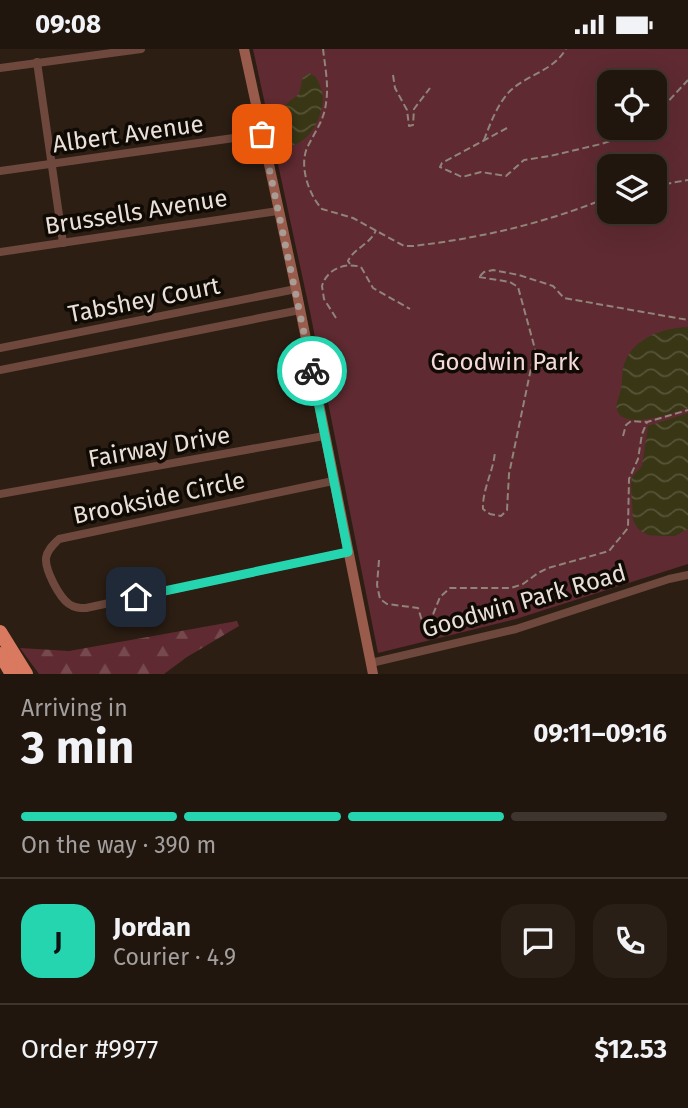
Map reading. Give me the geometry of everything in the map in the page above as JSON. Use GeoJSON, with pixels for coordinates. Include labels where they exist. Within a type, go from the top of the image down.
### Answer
{"type":"FeatureCollection","features":[{"type":"Feature","properties":{"kind":"highway"},"geometry":{"type":"LineString","coordinates":[[0,632],[26,674]]}},
{"type":"Feature","properties":{"kind":"highway"},"geometry":{"type":"LineString","coordinates":[[0,654],[12,674]]}},
{"type":"Feature","properties":{"kind":"main road"},"geometry":{"type":"LineString","coordinates":[[244,49],[296,289],[372,669]]}},
{"type":"Feature","properties":{"kind":"street"},"geometry":{"type":"LineString","coordinates":[[0,68],[141,49]]}},
{"type":"Feature","properties":{"kind":"street"},"geometry":{"type":"LineString","coordinates":[[37,62],[63,243]]}},
{"type":"Feature","properties":{"kind":"street","name":"Albert Avenue"},"geometry":{"type":"LineString","coordinates":[[0,171],[262,134]]}},
{"type":"Feature","properties":{"kind":"street","name":"Brussells Avenue"},"geometry":{"type":"LineString","coordinates":[[0,252],[278,211]]}},
{"type":"Feature","properties":{"kind":"street","name":"Tabshey Court"},"geometry":{"type":"LineString","coordinates":[[0,348],[296,289]]}},
{"type":"Feature","properties":{"kind":"street"},"geometry":{"type":"LineString","coordinates":[[0,370],[300,310]]}},
{"type":"Feature","properties":{"kind":"street","name":"Fairway Drive"},"geometry":{"type":"LineString","coordinates":[[0,493],[324,436]]}},
{"type":"Feature","properties":{"kind":"street","name":"Brookside Circle"},"geometry":{"type":"LineString","coordinates":[[333,481],[59,539],[50,547],[46,557],[48,569],[53,582],[68,604],[86,608],[348,552]]}},
{"type":"Feature","properties":{"kind":"street","name":"Goodwin Park Road"},"geometry":{"type":"LineString","coordinates":[[372,669],[688,575]]}},
{"type":"Feature","properties":{"kind":"path"},"geometry":{"type":"LineString","coordinates":[[323,49],[326,104],[322,122],[305,153],[308,186],[322,209],[353,218],[408,247],[474,239],[567,215],[597,202]]}},
{"type":"Feature","properties":{"kind":"path"},"geometry":{"type":"LineString","coordinates":[[484,141],[509,92],[551,68],[566,49]]}},
{"type":"Feature","properties":{"kind":"path"},"geometry":{"type":"LineString","coordinates":[[393,75],[394,88],[407,110],[409,126],[413,125],[414,109],[430,88]]}},
{"type":"Feature","properties":{"kind":"path"},"geometry":{"type":"LineString","coordinates":[[667,102],[688,80]]}},
{"type":"Feature","properties":{"kind":"path"},"geometry":{"type":"LineString","coordinates":[[507,128],[440,167],[461,177],[481,172],[506,176],[524,160],[613,140]]}},
{"type":"Feature","properties":{"kind":"path"},"geometry":{"type":"LineString","coordinates":[[667,184],[688,180]]}},
{"type":"Feature","properties":{"kind":"path"},"geometry":{"type":"LineString","coordinates":[[350,265],[348,261],[352,253],[372,240],[376,229]]}},
{"type":"Feature","properties":{"kind":"path"},"geometry":{"type":"LineString","coordinates":[[336,318],[324,299],[322,283],[334,271],[350,265],[361,267],[373,288],[410,309]]}},
{"type":"Feature","properties":{"kind":"path"},"geometry":{"type":"LineString","coordinates":[[495,451],[483,509],[487,513],[501,516],[507,510],[509,474],[535,347],[519,289],[510,282],[480,277],[484,272],[495,270],[519,275],[553,286],[561,296],[569,299],[688,320]]}},
{"type":"Feature","properties":{"kind":"path"},"geometry":{"type":"LineString","coordinates":[[623,436],[628,422],[647,422],[688,410]]}},
{"type":"Feature","properties":{"kind":"path"},"geometry":{"type":"LineString","coordinates":[[379,560],[378,591],[382,602],[418,608],[423,624],[428,627],[438,602],[450,588],[511,588],[545,570],[607,553],[619,542],[628,528],[629,479],[636,465],[647,422]]}},
{"type":"Feature","properties":{"kind":"green space","name":"Goodwin Park"},"geometry":{"type":"Polygon","coordinates":[[[253,49],[688,49],[688,564],[516,619],[378,653],[310,312],[253,49]]]}},
{"type":"Feature","properties":{"kind":"green space"},"geometry":{"type":"Polygon","coordinates":[[[237,621],[239,626],[164,674],[39,674],[20,648],[69,651],[237,621]]]}},
{"type":"Feature","properties":{"kind":"water"},"geometry":{"type":"Polygon","coordinates":[[[309,73],[316,77],[322,90],[320,113],[309,134],[290,146],[282,132],[281,115],[287,103],[299,93],[303,77],[309,73]]]}},
{"type":"Feature","properties":{"kind":"water"},"geometry":{"type":"Polygon","coordinates":[[[688,327],[688,408],[650,419],[629,419],[621,416],[617,405],[624,365],[630,353],[651,335],[688,327]]]}},
{"type":"Feature","properties":{"kind":"water"},"geometry":{"type":"Polygon","coordinates":[[[688,413],[688,529],[675,536],[648,535],[638,529],[633,520],[631,485],[632,477],[642,466],[648,426],[688,413]]]}},
{"type":"Feature","properties":{"kind":"way so far"},"geometry":{"type":"LineString","coordinates":[[262,134],[312,371]]}},
{"type":"Feature","properties":{"kind":"route"},"geometry":{"type":"LineString","coordinates":[[136,597],[348,552],[312,371]]}}]}
